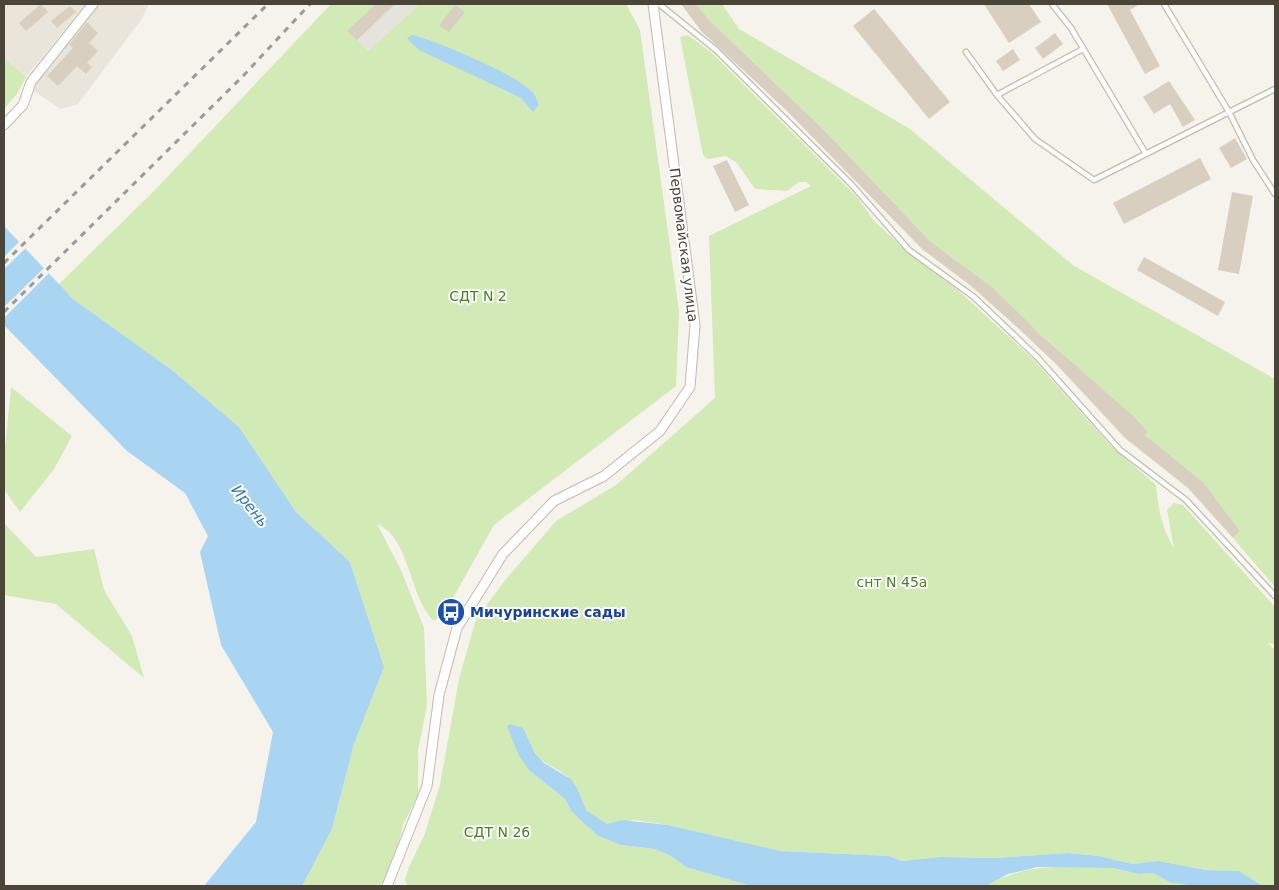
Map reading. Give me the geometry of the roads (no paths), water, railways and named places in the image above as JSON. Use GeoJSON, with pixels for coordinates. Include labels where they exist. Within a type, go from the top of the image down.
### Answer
{"type":"FeatureCollection","features":[{"type":"Feature","properties":{"kind":"street"},"geometry":{"type":"LineString","coordinates":[[4,125],[23,104],[31,82],[93,4]]}},
{"type":"Feature","properties":{"kind":"street","name":"Первомайская улица"},"geometry":{"type":"LineString","coordinates":[[386,886],[427,786],[439,695],[457,628],[503,554],[554,501],[604,476],[660,431],[690,388],[695,326],[653,4]]}},
{"type":"Feature","properties":{"kind":"lane"},"geometry":{"type":"LineString","coordinates":[[659,4],[716,50],[851,184],[909,250],[974,297],[1038,358],[1120,450],[1186,500],[1275,596]]}},
{"type":"Feature","properties":{"kind":"lane"},"geometry":{"type":"LineString","coordinates":[[1052,4],[1083,49],[1146,154]]}},
{"type":"Feature","properties":{"kind":"lane"},"geometry":{"type":"LineString","coordinates":[[1164,4],[1229,112],[1253,160],[1275,194]]}},
{"type":"Feature","properties":{"kind":"lane"},"geometry":{"type":"LineString","coordinates":[[997,95],[1083,49]]}},
{"type":"Feature","properties":{"kind":"lane"},"geometry":{"type":"LineString","coordinates":[[966,52],[997,95],[1035,139],[1094,180],[1275,89]]}},
{"type":"Feature","properties":{"kind":"water"},"geometry":{"type":"Polygon","coordinates":[[[412,35],[456,51],[510,76],[532,92],[539,105],[533,112],[521,98],[419,50],[407,38],[412,35]]]}},
{"type":"Feature","properties":{"kind":"water","name":"Ирень"},"geometry":{"type":"Polygon","coordinates":[[[4,226],[73,299],[172,370],[239,427],[296,512],[350,562],[384,667],[354,744],[332,829],[302,886],[204,886],[256,822],[273,732],[221,645],[200,552],[208,536],[185,493],[127,451],[4,325],[4,226]]]}},
{"type":"Feature","properties":{"kind":"water"},"geometry":{"type":"Polygon","coordinates":[[[510,724],[523,728],[535,753],[544,763],[571,779],[586,810],[607,824],[621,820],[668,825],[780,851],[889,856],[902,861],[940,857],[996,858],[1068,853],[1099,856],[1132,864],[1158,861],[1206,870],[1239,871],[1263,886],[1186,886],[1184,884],[1171,883],[1153,873],[1138,874],[1114,868],[1038,867],[1008,874],[986,886],[751,886],[686,867],[671,856],[655,849],[621,845],[598,836],[572,812],[565,799],[530,771],[519,756],[507,726],[510,724]]]}},
{"type":"Feature","properties":{"kind":"railway"},"geometry":{"type":"LineString","coordinates":[[4,263],[268,4]]}},
{"type":"Feature","properties":{"kind":"railway"},"geometry":{"type":"LineString","coordinates":[[4,312],[243,76],[310,4]]}},
{"type":"Feature","properties":{"kind":"place","name":"Мичуринские сады"},"geometry":{"type":"Point","coordinates":[451,612]}},
{"type":"Feature","properties":{"kind":"park label","name":"СДТ N 2"},"geometry":{"type":"Point","coordinates":[478,296]}},
{"type":"Feature","properties":{"kind":"park label","name":"снт N 45а"},"geometry":{"type":"Point","coordinates":[892,582]}},
{"type":"Feature","properties":{"kind":"park label","name":"СДТ N 26"},"geometry":{"type":"Point","coordinates":[497,832]}}]}
